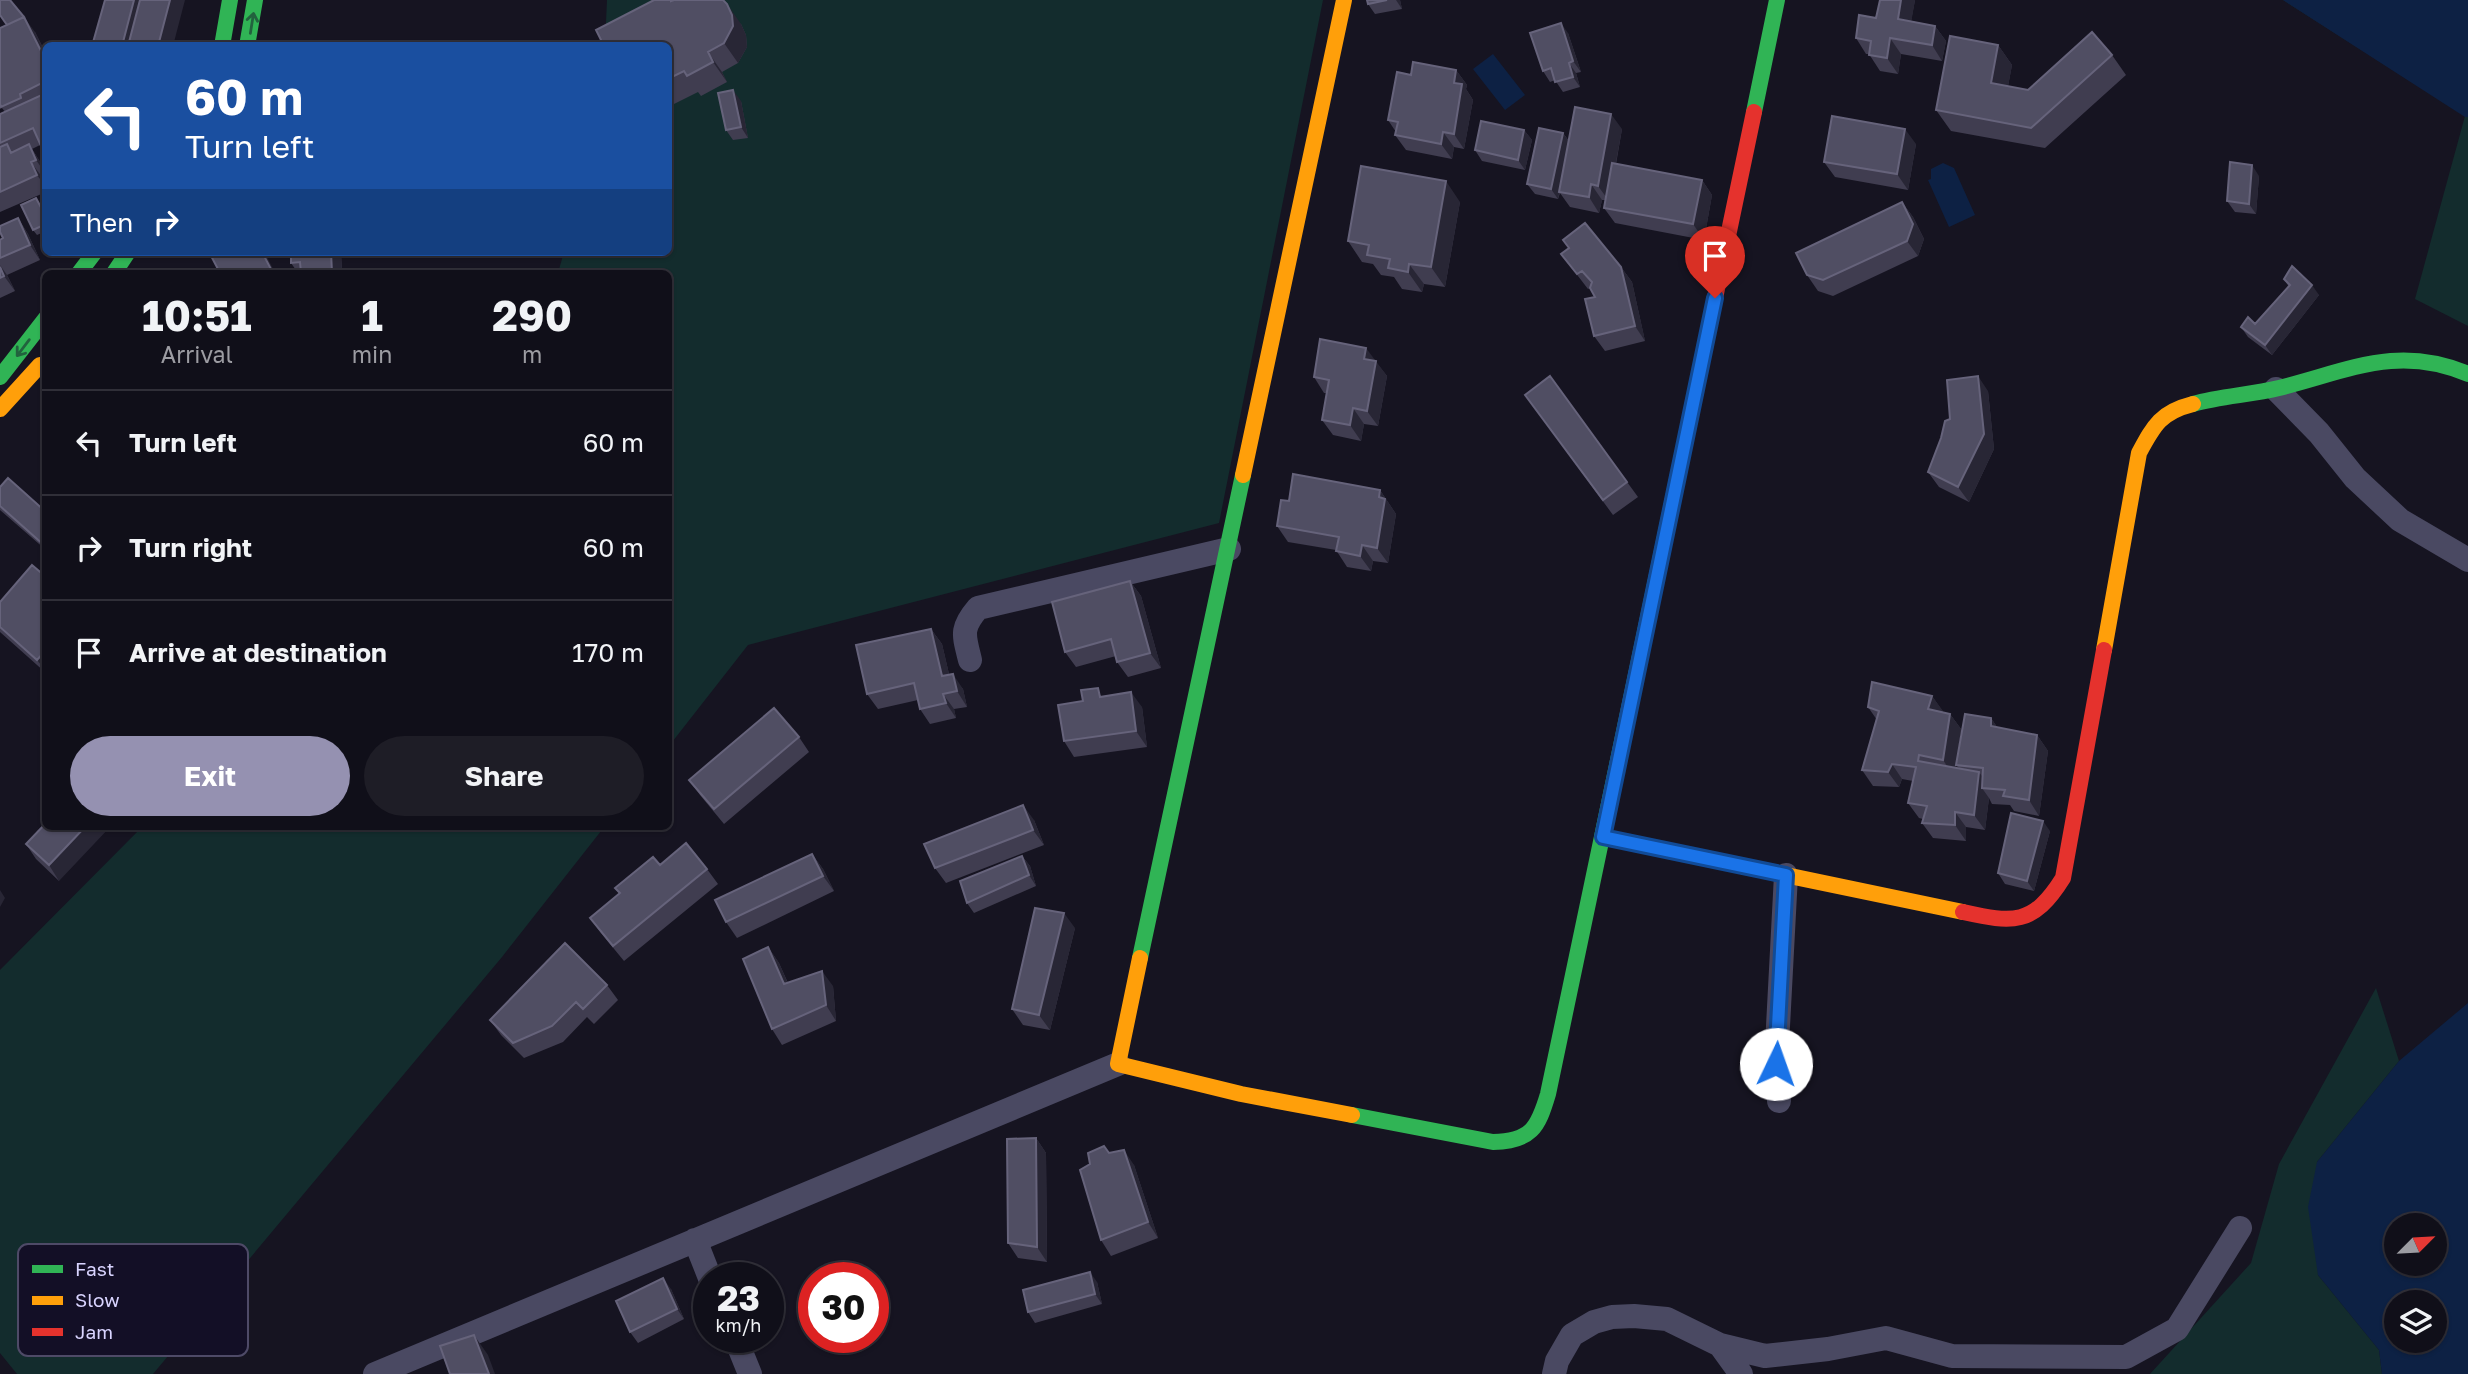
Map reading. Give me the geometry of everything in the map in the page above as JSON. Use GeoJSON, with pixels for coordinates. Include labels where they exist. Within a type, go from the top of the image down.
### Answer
{"type":"FeatureCollection","features":[{"type":"Feature","properties":{"kind":"street"},"geometry":{"type":"LineString","coordinates":[[223,42],[230,0]]}},
{"type":"Feature","properties":{"kind":"street"},"geometry":{"type":"LineString","coordinates":[[248,42],[255,0]]}},
{"type":"Feature","properties":{"kind":"street"},"geometry":{"type":"LineString","coordinates":[[1118,1064],[1344,0]]}},
{"type":"Feature","properties":{"kind":"street"},"geometry":{"type":"LineString","coordinates":[[375,1374],[1118,1064],[1241,1094],[1493,1142],[1514,1142],[1529,1133],[1541,1119],[1603,837],[1777,0]]}},
{"type":"Feature","properties":{"kind":"street"},"geometry":{"type":"LineString","coordinates":[[81,270],[92,256]]}},
{"type":"Feature","properties":{"kind":"street"},"geometry":{"type":"LineString","coordinates":[[4,391],[42,325]]}},
{"type":"Feature","properties":{"kind":"street"},"geometry":{"type":"LineString","coordinates":[[1603,837],[2005,921],[2023,917],[2047,905],[2063,878],[2140,453],[2150,430],[2163,417],[2185,406],[2276,389],[2352,367],[2398,360],[2436,360],[2468,374]]}},
{"type":"Feature","properties":{"kind":"street"},"geometry":{"type":"LineString","coordinates":[[4,391],[42,361]]}},
{"type":"Feature","properties":{"kind":"street"},"geometry":{"type":"LineString","coordinates":[[2276,389],[2319,433],[2355,478],[2400,520],[2468,560]]}},
{"type":"Feature","properties":{"kind":"street"},"geometry":{"type":"LineString","coordinates":[[970,660],[964,632],[967,621],[978,608],[1229,549]]}},
{"type":"Feature","properties":{"kind":"street"},"geometry":{"type":"LineString","coordinates":[[1779,1101],[1776,1064],[1786,875]]}},
{"type":"Feature","properties":{"kind":"street"},"geometry":{"type":"LineString","coordinates":[[1554,1374],[1557,1361],[1572,1335],[1594,1322],[1612,1317],[1634,1316],[1667,1319],[1720,1345],[1765,1356],[1828,1349],[1886,1338],[1952,1356],[2126,1357],[2177,1329],[2240,1228]]}},
{"type":"Feature","properties":{"kind":"street"},"geometry":{"type":"LineString","coordinates":[[695,1240],[704,1262]]}},
{"type":"Feature","properties":{"kind":"street"},"geometry":{"type":"LineString","coordinates":[[1720,1345],[1741,1374]]}},
{"type":"Feature","properties":{"kind":"street"},"geometry":{"type":"LineString","coordinates":[[741,1353],[750,1374]]}},
{"type":"Feature","properties":{"kind":"green space"},"geometry":{"type":"Polygon","coordinates":[[[607,0],[1323,0],[1219,523],[748,645],[672,742],[672,270],[559,270],[563,256],[672,256],[672,42],[605,42],[607,0]]]}},
{"type":"Feature","properties":{"kind":"green space"},"geometry":{"type":"Polygon","coordinates":[[[2283,0],[2331,0],[2468,117],[2468,326],[2415,299],[2465,116],[2283,0]]]}},
{"type":"Feature","properties":{"kind":"green space"},"geometry":{"type":"Polygon","coordinates":[[[139,830],[602,830],[502,957],[248,1260],[248,1244],[18,1244],[18,1356],[168,1356],[153,1374],[17,1374],[0,1353],[0,970],[139,830]]]}},
{"type":"Feature","properties":{"kind":"green space"},"geometry":{"type":"Polygon","coordinates":[[[2376,988],[2399,1061],[2317,1162],[2318,1275],[2379,1350],[2382,1374],[2150,1374],[2251,1263],[2279,1164],[2376,988]]]}},
{"type":"Feature","properties":{"kind":"water"},"geometry":{"type":"Polygon","coordinates":[[[2283,0],[2468,0],[2468,117],[2465,117],[2283,0]]]}},
{"type":"Feature","properties":{"kind":"water"},"geometry":{"type":"Polygon","coordinates":[[[1493,54],[1525,95],[1505,110],[1473,69],[1493,54]]]}},
{"type":"Feature","properties":{"kind":"water"},"geometry":{"type":"Polygon","coordinates":[[[1943,163],[1954,168],[1975,215],[1949,227],[1928,180],[1931,179],[1931,169],[1943,163]]]}},
{"type":"Feature","properties":{"kind":"water"},"geometry":{"type":"Polygon","coordinates":[[[2468,1003],[2468,1374],[2382,1374],[2379,1350],[2318,1275],[2308,1207],[2317,1162],[2399,1061],[2468,1003]]]}},
{"type":"Feature","properties":{"kind":"building"},"geometry":{"type":"Polygon","coordinates":[[[0,0],[10,0],[24,17],[7,25],[0,15],[0,0]]]}},
{"type":"Feature","properties":{"kind":"building"},"geometry":{"type":"Polygon","coordinates":[[[105,0],[134,0],[123,42],[93,42],[105,0]]]}},
{"type":"Feature","properties":{"kind":"building"},"geometry":{"type":"Polygon","coordinates":[[[140,0],[170,0],[159,42],[129,42],[140,0]]]}},
{"type":"Feature","properties":{"kind":"building"},"geometry":{"type":"Polygon","coordinates":[[[654,0],[723,0],[732,15],[733,26],[724,43],[708,52],[713,62],[687,76],[684,71],[672,77],[672,42],[602,42],[596,30],[654,0]]]}},
{"type":"Feature","properties":{"kind":"building"},"geometry":{"type":"Polygon","coordinates":[[[1367,0],[1387,0],[1368,4],[1367,0]]]}},
{"type":"Feature","properties":{"kind":"building"},"geometry":{"type":"Polygon","coordinates":[[[1880,0],[1901,0],[1898,19],[1935,26],[1932,45],[1890,38],[1887,58],[1869,55],[1871,41],[1856,38],[1859,15],[1876,18],[1880,0]]]}},
{"type":"Feature","properties":{"kind":"building"},"geometry":{"type":"Polygon","coordinates":[[[24,17],[42,53],[42,83],[20,94],[21,98],[1,107],[0,104],[0,28],[24,17]]]}},
{"type":"Feature","properties":{"kind":"building"},"geometry":{"type":"Polygon","coordinates":[[[1561,23],[1573,61],[1569,63],[1573,77],[1555,82],[1551,68],[1543,71],[1530,33],[1561,23]]]}},
{"type":"Feature","properties":{"kind":"building"},"geometry":{"type":"Polygon","coordinates":[[[2092,32],[2112,55],[2031,128],[1936,110],[1950,36],[1998,45],[1991,83],[2028,90],[2092,32]]]}},
{"type":"Feature","properties":{"kind":"building"},"geometry":{"type":"Polygon","coordinates":[[[1413,62],[1456,70],[1454,83],[1462,84],[1454,134],[1443,132],[1441,144],[1395,135],[1398,122],[1388,120],[1397,72],[1411,75],[1413,62]]]}},
{"type":"Feature","properties":{"kind":"building"},"geometry":{"type":"Polygon","coordinates":[[[733,90],[741,127],[726,130],[718,93],[733,90]]]}},
{"type":"Feature","properties":{"kind":"building"},"geometry":{"type":"Polygon","coordinates":[[[42,95],[42,148],[33,128],[0,143],[0,114],[42,95]]]}},
{"type":"Feature","properties":{"kind":"building"},"geometry":{"type":"Polygon","coordinates":[[[1575,107],[1611,114],[1598,186],[1591,184],[1589,197],[1559,192],[1575,107]]]}},
{"type":"Feature","properties":{"kind":"building"},"geometry":{"type":"Polygon","coordinates":[[[1832,116],[1905,129],[1897,174],[1824,162],[1832,116]]]}},
{"type":"Feature","properties":{"kind":"building"},"geometry":{"type":"Polygon","coordinates":[[[1481,121],[1524,130],[1518,160],[1475,150],[1481,121]]]}},
{"type":"Feature","properties":{"kind":"building"},"geometry":{"type":"Polygon","coordinates":[[[1539,128],[1563,133],[1551,189],[1527,184],[1539,128]]]}},
{"type":"Feature","properties":{"kind":"building"},"geometry":{"type":"Polygon","coordinates":[[[7,144],[11,153],[29,144],[36,160],[31,162],[37,175],[0,192],[0,147],[7,144]]]}},
{"type":"Feature","properties":{"kind":"building"},"geometry":{"type":"Polygon","coordinates":[[[2230,162],[2252,165],[2249,204],[2227,201],[2230,162]]]}},
{"type":"Feature","properties":{"kind":"building"},"geometry":{"type":"Polygon","coordinates":[[[1612,163],[1702,180],[1693,224],[1604,208],[1612,163]]]}},
{"type":"Feature","properties":{"kind":"building"},"geometry":{"type":"Polygon","coordinates":[[[1361,166],[1446,181],[1431,267],[1409,264],[1408,272],[1388,268],[1390,259],[1367,255],[1369,245],[1348,241],[1361,166]]]}},
{"type":"Feature","properties":{"kind":"building"},"geometry":{"type":"Polygon","coordinates":[[[36,198],[42,209],[42,226],[33,230],[21,205],[36,198]]]}},
{"type":"Feature","properties":{"kind":"building"},"geometry":{"type":"Polygon","coordinates":[[[1902,202],[1913,224],[1907,241],[1823,280],[1807,275],[1796,253],[1902,202]]]}},
{"type":"Feature","properties":{"kind":"building"},"geometry":{"type":"Polygon","coordinates":[[[18,218],[30,245],[0,258],[0,240],[3,238],[0,226],[18,218]]]}},
{"type":"Feature","properties":{"kind":"building"},"geometry":{"type":"Polygon","coordinates":[[[1585,223],[1621,267],[1635,326],[1594,336],[1585,299],[1595,297],[1590,288],[1592,282],[1582,271],[1577,274],[1561,254],[1569,248],[1563,240],[1585,223]]]}},
{"type":"Feature","properties":{"kind":"building"},"geometry":{"type":"Polygon","coordinates":[[[211,256],[264,256],[271,270],[218,270],[211,256]]]}},
{"type":"Feature","properties":{"kind":"building"},"geometry":{"type":"Polygon","coordinates":[[[291,256],[331,256],[332,270],[301,270],[300,262],[291,263],[291,256]]]}},
{"type":"Feature","properties":{"kind":"building"},"geometry":{"type":"Polygon","coordinates":[[[2292,266],[2312,285],[2265,345],[2241,327],[2248,317],[2255,324],[2290,285],[2284,279],[2292,266]]]}},
{"type":"Feature","properties":{"kind":"building"},"geometry":{"type":"Polygon","coordinates":[[[1320,339],[1366,348],[1364,359],[1376,361],[1367,411],[1353,408],[1350,425],[1322,420],[1329,380],[1314,377],[1320,339]]]}},
{"type":"Feature","properties":{"kind":"building"},"geometry":{"type":"Polygon","coordinates":[[[1550,376],[1627,482],[1603,500],[1525,395],[1550,376]]]}},
{"type":"Feature","properties":{"kind":"building"},"geometry":{"type":"Polygon","coordinates":[[[1978,376],[1984,434],[1958,487],[1928,472],[1945,421],[1950,419],[1947,380],[1978,376]]]}},
{"type":"Feature","properties":{"kind":"building"},"geometry":{"type":"Polygon","coordinates":[[[1293,474],[1380,490],[1379,497],[1385,499],[1377,548],[1362,545],[1360,556],[1336,551],[1339,537],[1277,526],[1281,500],[1289,501],[1293,474]]]}},
{"type":"Feature","properties":{"kind":"building"},"geometry":{"type":"Polygon","coordinates":[[[8,478],[42,508],[42,543],[0,506],[0,487],[8,478]]]}},
{"type":"Feature","properties":{"kind":"building"},"geometry":{"type":"Polygon","coordinates":[[[32,565],[42,574],[42,654],[37,660],[0,627],[0,602],[32,565]]]}},
{"type":"Feature","properties":{"kind":"building"},"geometry":{"type":"Polygon","coordinates":[[[1130,581],[1150,653],[1117,662],[1111,639],[1065,652],[1052,602],[1130,581]]]}},
{"type":"Feature","properties":{"kind":"building"},"geometry":{"type":"Polygon","coordinates":[[[931,629],[942,676],[953,674],[957,691],[943,694],[946,703],[920,709],[914,683],[867,694],[856,645],[931,629]]]}},
{"type":"Feature","properties":{"kind":"building"},"geometry":{"type":"Polygon","coordinates":[[[1872,682],[1932,696],[1928,709],[1950,714],[1943,760],[1919,755],[1918,761],[1979,772],[1974,815],[1955,812],[1955,825],[1922,823],[1927,806],[1908,803],[1916,767],[1892,764],[1888,772],[1862,770],[1879,711],[1868,707],[1872,682]]]}},
{"type":"Feature","properties":{"kind":"building"},"geometry":{"type":"Polygon","coordinates":[[[1098,688],[1100,697],[1131,692],[1136,731],[1064,741],[1058,705],[1083,701],[1081,690],[1098,688]]]}},
{"type":"Feature","properties":{"kind":"building"},"geometry":{"type":"Polygon","coordinates":[[[774,708],[799,737],[714,809],[689,780],[774,708]]]}},
{"type":"Feature","properties":{"kind":"building"},"geometry":{"type":"Polygon","coordinates":[[[1965,714],[1991,718],[1991,726],[2037,735],[2029,800],[2003,796],[2005,790],[1982,788],[1983,768],[1956,765],[1965,714]]]}},
{"type":"Feature","properties":{"kind":"building"},"geometry":{"type":"Polygon","coordinates":[[[1023,805],[1033,830],[935,868],[924,844],[1023,805]]]}},
{"type":"Feature","properties":{"kind":"building"},"geometry":{"type":"Polygon","coordinates":[[[2011,813],[2043,821],[2027,881],[1998,873],[2011,813]]]}},
{"type":"Feature","properties":{"kind":"building"},"geometry":{"type":"Polygon","coordinates":[[[42,827],[42,830],[82,830],[49,865],[26,844],[42,827]]]}},
{"type":"Feature","properties":{"kind":"building"},"geometry":{"type":"Polygon","coordinates":[[[686,843],[707,869],[613,946],[590,918],[620,893],[615,888],[653,857],[660,865],[686,843]]]}},
{"type":"Feature","properties":{"kind":"building"},"geometry":{"type":"Polygon","coordinates":[[[812,854],[823,876],[726,922],[715,900],[812,854]]]}},
{"type":"Feature","properties":{"kind":"building"},"geometry":{"type":"Polygon","coordinates":[[[1022,856],[1029,875],[967,903],[960,881],[1022,856]]]}},
{"type":"Feature","properties":{"kind":"building"},"geometry":{"type":"Polygon","coordinates":[[[1035,908],[1064,913],[1039,1015],[1012,1009],[1035,908]]]}},
{"type":"Feature","properties":{"kind":"building"},"geometry":{"type":"Polygon","coordinates":[[[565,943],[607,985],[583,1009],[576,1002],[552,1026],[513,1043],[490,1020],[565,943]]]}},
{"type":"Feature","properties":{"kind":"building"},"geometry":{"type":"Polygon","coordinates":[[[768,947],[784,984],[822,971],[826,1005],[772,1029],[743,959],[768,947]]]}},
{"type":"Feature","properties":{"kind":"building"},"geometry":{"type":"Polygon","coordinates":[[[1036,1138],[1037,1247],[1008,1243],[1007,1139],[1036,1138]]]}},
{"type":"Feature","properties":{"kind":"building"},"geometry":{"type":"Polygon","coordinates":[[[1104,1146],[1109,1153],[1124,1150],[1148,1222],[1101,1240],[1080,1170],[1090,1164],[1088,1153],[1104,1146]]]}},
{"type":"Feature","properties":{"kind":"building"},"geometry":{"type":"Polygon","coordinates":[[[1090,1272],[1095,1294],[1028,1312],[1023,1290],[1090,1272]]]}},
{"type":"Feature","properties":{"kind":"building"},"geometry":{"type":"Polygon","coordinates":[[[663,1278],[677,1309],[630,1332],[616,1301],[663,1278]]]}},
{"type":"Feature","properties":{"kind":"building"},"geometry":{"type":"Polygon","coordinates":[[[474,1335],[489,1374],[450,1374],[440,1346],[474,1335]]]}},
{"type":"Feature","properties":{"kind":"traffic: fast"},"geometry":{"type":"LineString","coordinates":[[223,42],[230,0]]}},
{"type":"Feature","properties":{"kind":"traffic: fast"},"geometry":{"type":"LineString","coordinates":[[248,42],[255,0]]}},
{"type":"Feature","properties":{"kind":"traffic: fast"},"geometry":{"type":"LineString","coordinates":[[1754,112],[1777,0]]}},
{"type":"Feature","properties":{"kind":"traffic: fast"},"geometry":{"type":"LineString","coordinates":[[81,270],[92,256]]}},
{"type":"Feature","properties":{"kind":"traffic: fast"},"geometry":{"type":"LineString","coordinates":[[116,270],[125,256]]}},
{"type":"Feature","properties":{"kind":"traffic: fast"},"geometry":{"type":"LineString","coordinates":[[0,377],[42,323]]}},
{"type":"Feature","properties":{"kind":"traffic: fast"},"geometry":{"type":"LineString","coordinates":[[2193,404],[2268,390],[2373,363],[2418,361],[2442,365],[2468,374]]}},
{"type":"Feature","properties":{"kind":"traffic: fast"},"geometry":{"type":"LineString","coordinates":[[1352,1115],[1493,1142],[1516,1139],[1524,1135],[1541,1116],[1548,1094],[1692,408]]}},
{"type":"Feature","properties":{"kind":"traffic: fast"},"geometry":{"type":"LineString","coordinates":[[1140,958],[1243,475]]}},
{"type":"Feature","properties":{"kind":"traffic: slow"},"geometry":{"type":"LineString","coordinates":[[1243,475],[1344,0]]}},
{"type":"Feature","properties":{"kind":"traffic: slow"},"geometry":{"type":"LineString","coordinates":[[0,409],[40,365]]}},
{"type":"Feature","properties":{"kind":"traffic: slow"},"geometry":{"type":"LineString","coordinates":[[2104,650],[2139,453],[2160,421],[2173,411],[2193,404]]}},
{"type":"Feature","properties":{"kind":"traffic: slow"},"geometry":{"type":"LineString","coordinates":[[1603,837],[1963,912]]}},
{"type":"Feature","properties":{"kind":"traffic: slow"},"geometry":{"type":"LineString","coordinates":[[1140,958],[1118,1064],[1241,1094],[1352,1115]]}},
{"type":"Feature","properties":{"kind":"traffic: jam"},"geometry":{"type":"LineString","coordinates":[[1692,408],[1754,112]]}},
{"type":"Feature","properties":{"kind":"traffic: jam"},"geometry":{"type":"LineString","coordinates":[[1963,912],[1996,918],[2021,917],[2042,905],[2063,878],[2104,650]]}},
{"type":"Feature","properties":{"kind":"route"},"geometry":{"type":"LineString","coordinates":[[1715,298],[1603,837],[1786,875],[1776,1064]]}}]}
